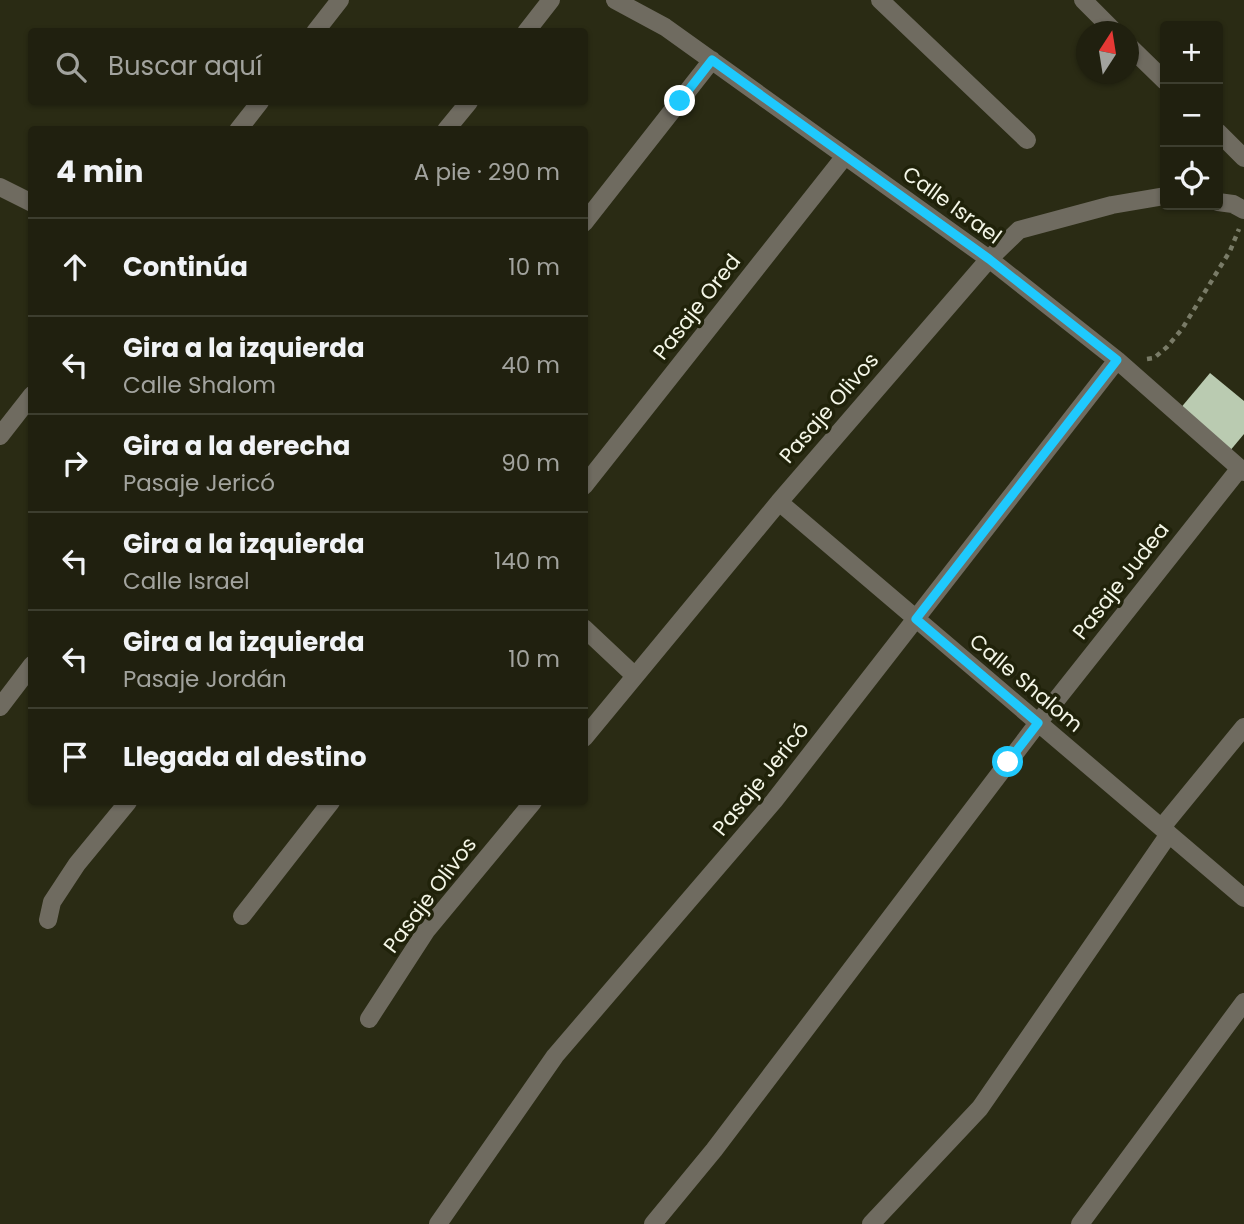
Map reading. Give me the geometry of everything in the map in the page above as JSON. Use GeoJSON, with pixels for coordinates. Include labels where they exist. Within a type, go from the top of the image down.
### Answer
{"type":"FeatureCollection","features":[{"type":"Feature","properties":{"kind":"street"},"geometry":{"type":"LineString","coordinates":[[318,28],[340,0]]}},
{"type":"Feature","properties":{"kind":"street"},"geometry":{"type":"LineString","coordinates":[[529,28],[551,0]]}},
{"type":"Feature","properties":{"kind":"street","name":"Calle Israel"},"geometry":{"type":"LineString","coordinates":[[615,0],[665,27],[989,259],[1120,363],[1242,470]]}},
{"type":"Feature","properties":{"kind":"street"},"geometry":{"type":"LineString","coordinates":[[880,0],[1027,140]]}},
{"type":"Feature","properties":{"kind":"street"},"geometry":{"type":"LineString","coordinates":[[1083,0],[1104,21]]}},
{"type":"Feature","properties":{"kind":"street"},"geometry":{"type":"LineString","coordinates":[[1139,55],[1160,76]]}},
{"type":"Feature","properties":{"kind":"street"},"geometry":{"type":"LineString","coordinates":[[588,218],[712,60]]}},
{"type":"Feature","properties":{"kind":"street"},"geometry":{"type":"LineString","coordinates":[[241,126],[258,105]]}},
{"type":"Feature","properties":{"kind":"street"},"geometry":{"type":"LineString","coordinates":[[449,126],[467,105]]}},
{"type":"Feature","properties":{"kind":"street"},"geometry":{"type":"LineString","coordinates":[[1223,137],[1244,158]]}},
{"type":"Feature","properties":{"kind":"street","name":"Pasaje Ored"},"geometry":{"type":"LineString","coordinates":[[588,480],[845,156]]}},
{"type":"Feature","properties":{"kind":"street"},"geometry":{"type":"LineString","coordinates":[[0,187],[28,201]]}},
{"type":"Feature","properties":{"kind":"street","name":"Pasaje Olivos"},"geometry":{"type":"LineString","coordinates":[[588,733],[779,502],[989,259],[1019,230],[1112,205],[1160,197]]}},
{"type":"Feature","properties":{"kind":"street","name":"Pasaje Jericó"},"geometry":{"type":"LineString","coordinates":[[438,1224],[555,1056],[774,801],[1120,363]]}},
{"type":"Feature","properties":{"kind":"street"},"geometry":{"type":"LineString","coordinates":[[0,436],[28,401]]}},
{"type":"Feature","properties":{"kind":"street","name":"Pasaje Judea"},"geometry":{"type":"LineString","coordinates":[[653,1224],[714,1150],[1038,723],[1242,470]]}},
{"type":"Feature","properties":{"kind":"street","name":"Calle Shalom"},"geometry":{"type":"LineString","coordinates":[[779,502],[1244,898]]}},
{"type":"Feature","properties":{"kind":"street"},"geometry":{"type":"LineString","coordinates":[[588,632],[635,676]]}},
{"type":"Feature","properties":{"kind":"street"},"geometry":{"type":"LineString","coordinates":[[0,707],[28,670]]}},
{"type":"Feature","properties":{"kind":"street"},"geometry":{"type":"LineString","coordinates":[[871,1224],[980,1108],[1169,834],[1162,827],[1244,726]]}},
{"type":"Feature","properties":{"kind":"street"},"geometry":{"type":"LineString","coordinates":[[48,920],[52,902],[77,864],[126,805]]}},
{"type":"Feature","properties":{"kind":"street"},"geometry":{"type":"LineString","coordinates":[[242,916],[329,805]]}},
{"type":"Feature","properties":{"kind":"street","name":"Pasaje Olivos"},"geometry":{"type":"LineString","coordinates":[[369,1019],[426,931],[531,805]]}},
{"type":"Feature","properties":{"kind":"street"},"geometry":{"type":"LineString","coordinates":[[1080,1224],[1244,1002]]}},
{"type":"Feature","properties":{"kind":"path"},"geometry":{"type":"LineString","coordinates":[[1120,363],[1154,358],[1182,330],[1230,251],[1239,229],[1237,205]]}},
{"type":"Feature","properties":{"kind":"building"},"geometry":{"type":"Polygon","coordinates":[[[1210,373],[1244,401],[1244,434],[1229,452],[1179,410],[1210,373]]]}},
{"type":"Feature","properties":{"kind":"route"},"geometry":{"type":"LineString","coordinates":[[680,101],[712,60],[989,259],[1117,360],[916,619],[1038,723],[1008,762]]}}]}
